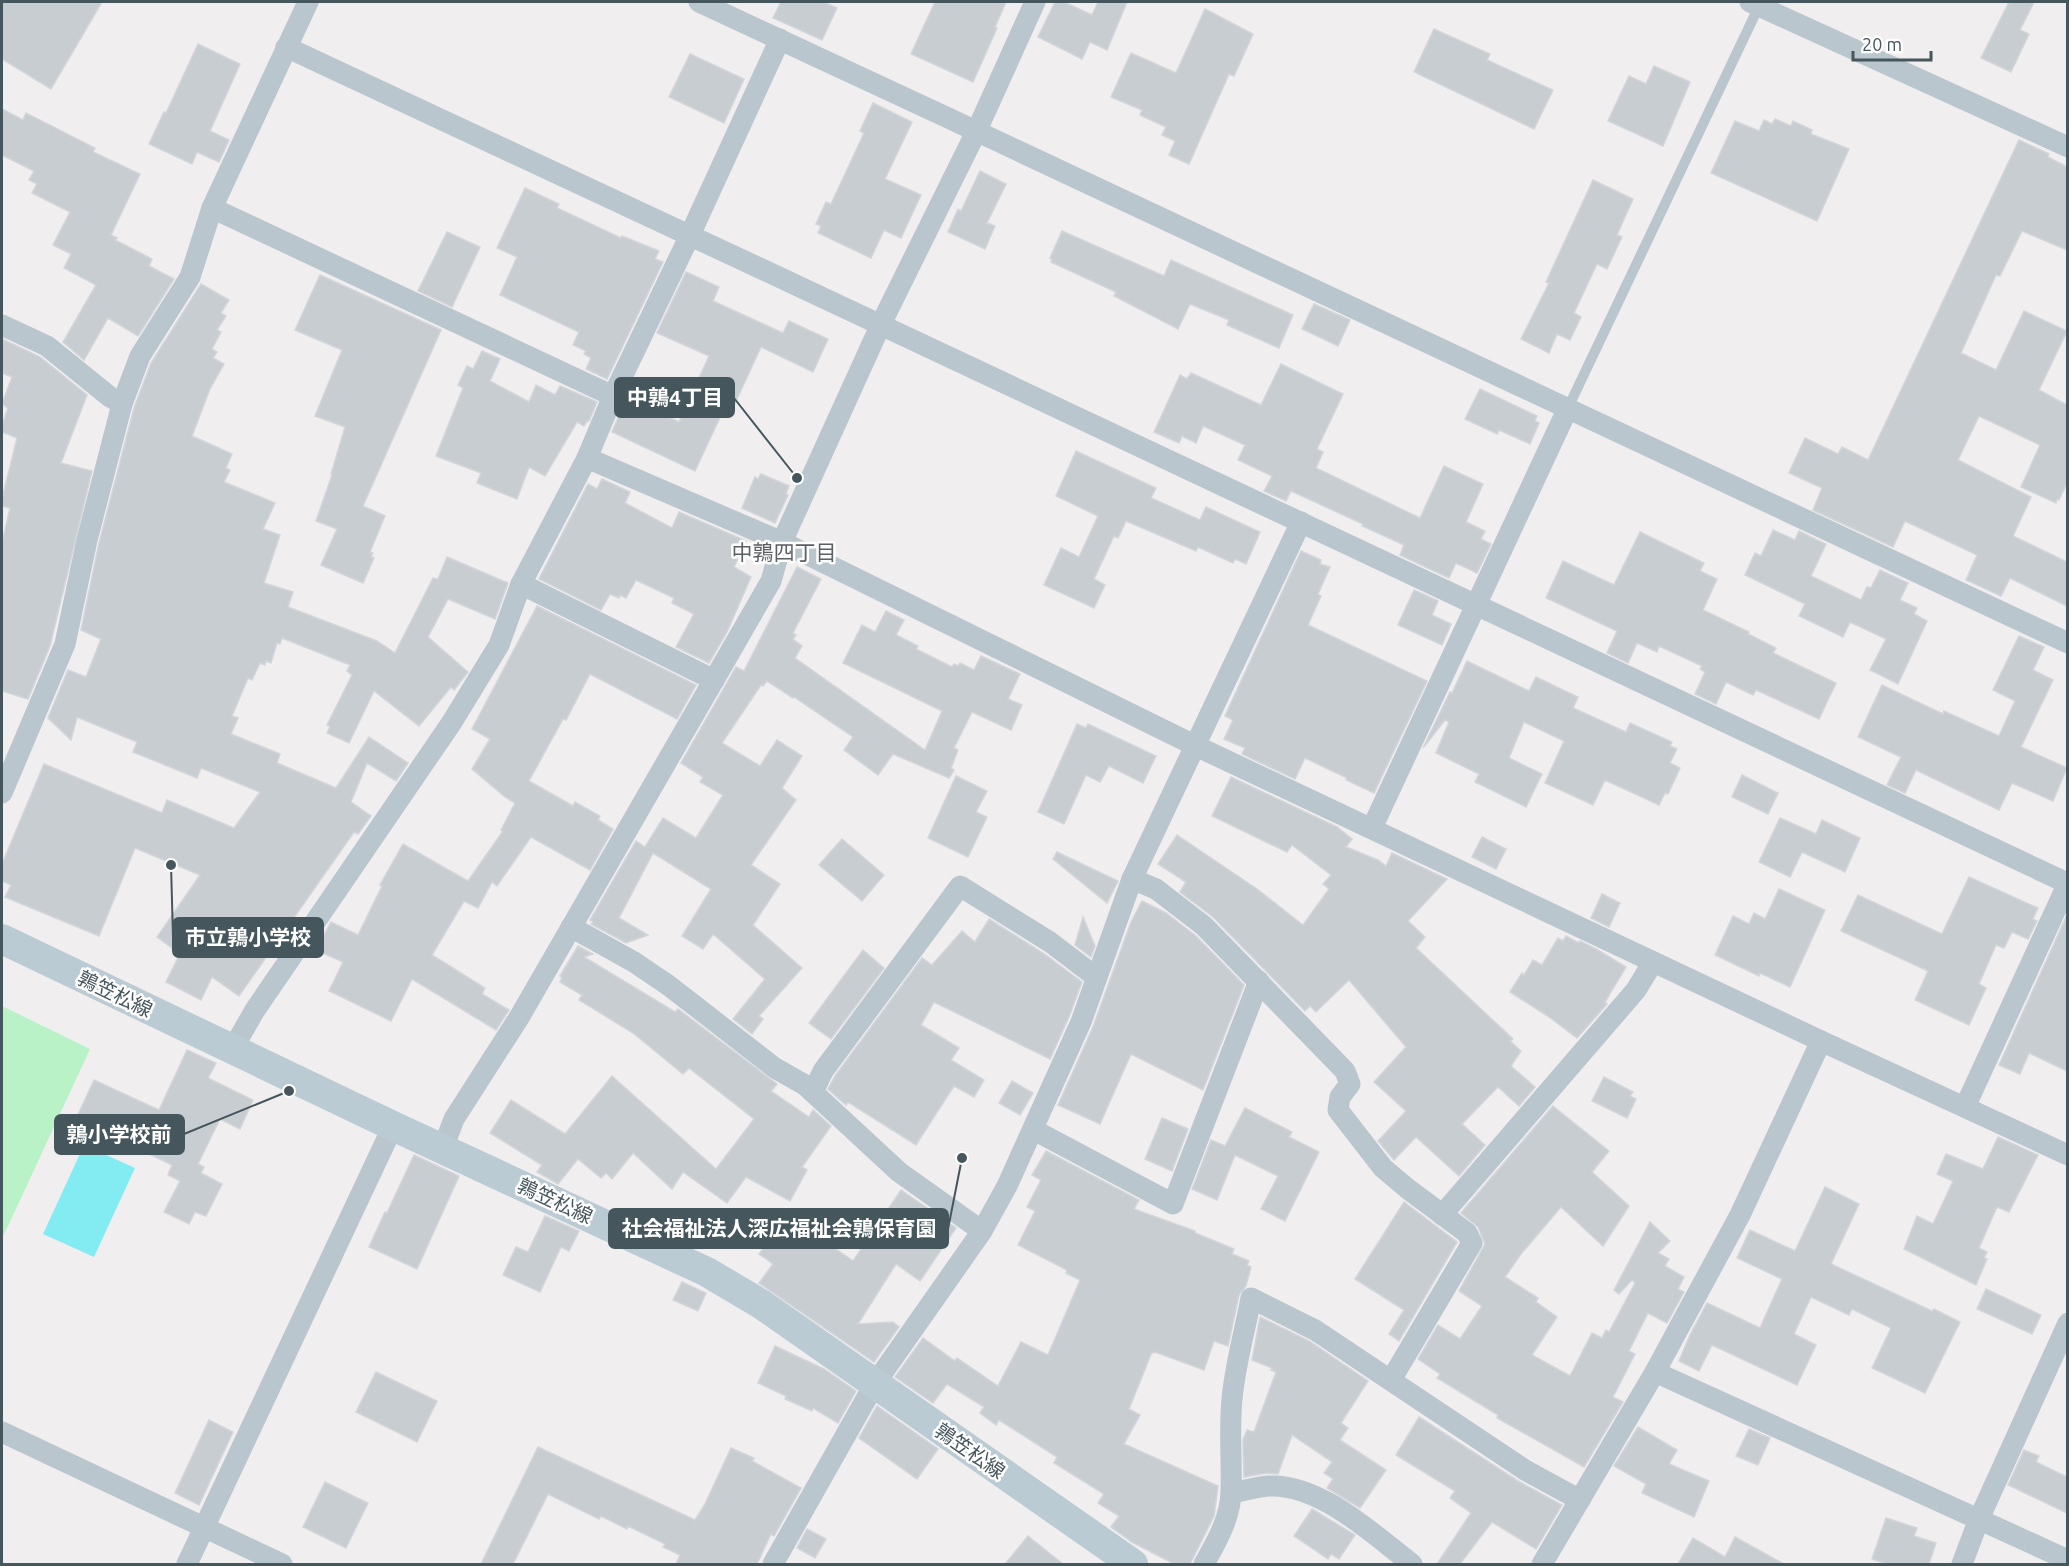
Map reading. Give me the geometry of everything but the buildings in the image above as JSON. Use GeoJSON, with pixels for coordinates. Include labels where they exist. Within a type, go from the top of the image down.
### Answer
{"type":"FeatureCollection","features":[{"type":"Feature","properties":{"kind":"main road","name":"鶉笠松線"},"geometry":{"type":"LineString","coordinates":[[2,939],[232,1050],[707,1272],[760,1304],[1132,1564]]}},
{"type":"Feature","properties":{"kind":"street"},"geometry":{"type":"LineString","coordinates":[[2,793],[65,644],[87,540],[122,404],[140,356],[190,277],[212,208],[308,2]]}},
{"type":"Feature","properties":{"kind":"street"},"geometry":{"type":"LineString","coordinates":[[699,2],[977,130],[2067,644]]}},
{"type":"Feature","properties":{"kind":"street"},"geometry":{"type":"LineString","coordinates":[[443,1148],[454,1119],[520,1016],[771,581],[782,542],[881,324],[977,130],[1035,2]]}},
{"type":"Feature","properties":{"kind":"street"},"geometry":{"type":"LineString","coordinates":[[1757,3],[2067,147]]}},
{"type":"Feature","properties":{"kind":"street"},"geometry":{"type":"LineString","coordinates":[[232,1050],[255,1010],[452,722],[499,645],[522,584],[587,458],[613,396],[780,39]]}},
{"type":"Feature","properties":{"kind":"street"},"geometry":{"type":"LineString","coordinates":[[286,48],[881,324],[2067,883],[2061,913],[1965,1107]]}},
{"type":"Feature","properties":{"kind":"street"},"geometry":{"type":"LineString","coordinates":[[212,208],[613,396]]}},
{"type":"Feature","properties":{"kind":"street"},"geometry":{"type":"LineString","coordinates":[[2,325],[47,346],[110,397],[122,404]]}},
{"type":"Feature","properties":{"kind":"street"},"geometry":{"type":"LineString","coordinates":[[1372,828],[1568,410]]}},
{"type":"Feature","properties":{"kind":"street"},"geometry":{"type":"LineString","coordinates":[[587,458],[782,542],[1196,746],[2067,1155]]}},
{"type":"Feature","properties":{"kind":"street"},"geometry":{"type":"LineString","coordinates":[[773,1564],[874,1385],[982,1231],[1007,1186],[1081,1022],[1132,879],[1301,522]]}},
{"type":"Feature","properties":{"kind":"street"},"geometry":{"type":"LineString","coordinates":[[522,584],[714,680]]}},
{"type":"Feature","properties":{"kind":"street"},"geometry":{"type":"LineString","coordinates":[[1132,879],[1155,889],[1204,926],[1345,1071],[1350,1084],[1340,1097],[1338,1110],[1383,1168],[1467,1233],[1472,1243],[1391,1380]]}},
{"type":"Feature","properties":{"kind":"street"},"geometry":{"type":"LineString","coordinates":[[813,1092],[823,1071],[960,886],[1050,942],[1096,977]]}},
{"type":"Feature","properties":{"kind":"street"},"geometry":{"type":"LineString","coordinates":[[571,927],[634,962],[668,985],[775,1068],[813,1092],[899,1172],[982,1231]]}},
{"type":"Feature","properties":{"kind":"street"},"geometry":{"type":"LineString","coordinates":[[1442,1215],[1636,990],[1653,962]]}},
{"type":"Feature","properties":{"kind":"street"},"geometry":{"type":"LineString","coordinates":[[1034,1130],[1173,1204],[1259,981]]}},
{"type":"Feature","properties":{"kind":"street"},"geometry":{"type":"LineString","coordinates":[[1542,1564],[1655,1372],[1740,1215],[1821,1041]]}},
{"type":"Feature","properties":{"kind":"street"},"geometry":{"type":"LineString","coordinates":[[187,1564],[393,1126]]}},
{"type":"Feature","properties":{"kind":"street"},"geometry":{"type":"LineString","coordinates":[[1204,1564],[1226,1520],[1232,1493],[1230,1477],[1232,1398],[1251,1299],[1315,1330],[1526,1470],[1580,1500]]}},
{"type":"Feature","properties":{"kind":"street"},"geometry":{"type":"LineString","coordinates":[[1962,1564],[1979,1519],[2067,1323]]}},
{"type":"Feature","properties":{"kind":"street"},"geometry":{"type":"LineString","coordinates":[[1655,1372],[2067,1560]]}},
{"type":"Feature","properties":{"kind":"street"},"geometry":{"type":"LineString","coordinates":[[2,1432],[282,1564]]}},
{"type":"Feature","properties":{"kind":"street"},"geometry":{"type":"LineString","coordinates":[[1232,1493],[1270,1486],[1305,1491],[1339,1508],[1412,1564]]}},
{"type":"Feature","properties":{"kind":"lane"},"geometry":{"type":"LineString","coordinates":[[1568,410],[1757,3]]}},
{"type":"Feature","properties":{"kind":"green space"},"geometry":{"type":"Polygon","coordinates":[[[2,1006],[90,1049],[2,1239],[2,1006]]]}},
{"type":"Feature","properties":{"kind":"water"},"geometry":{"type":"Polygon","coordinates":[[[84,1145],[135,1168],[94,1257],[43,1234],[84,1145]]]}},
{"type":"Feature","properties":{"kind":"place","name":"中鶉4丁目"},"geometry":{"type":"Point","coordinates":[797,478]}},
{"type":"Feature","properties":{"kind":"place","name":"市立鶉小学校"},"geometry":{"type":"Point","coordinates":[171,865]}},
{"type":"Feature","properties":{"kind":"place","name":"鶉小学校前"},"geometry":{"type":"Point","coordinates":[289,1091]}},
{"type":"Feature","properties":{"kind":"place","name":"社会福祉法人深広福祉会鶉保育園"},"geometry":{"type":"Point","coordinates":[962,1158]}},
{"type":"Feature","properties":{"kind":"district","name":"中鶉四丁目"},"geometry":{"type":"Point","coordinates":[784,553]}}]}
